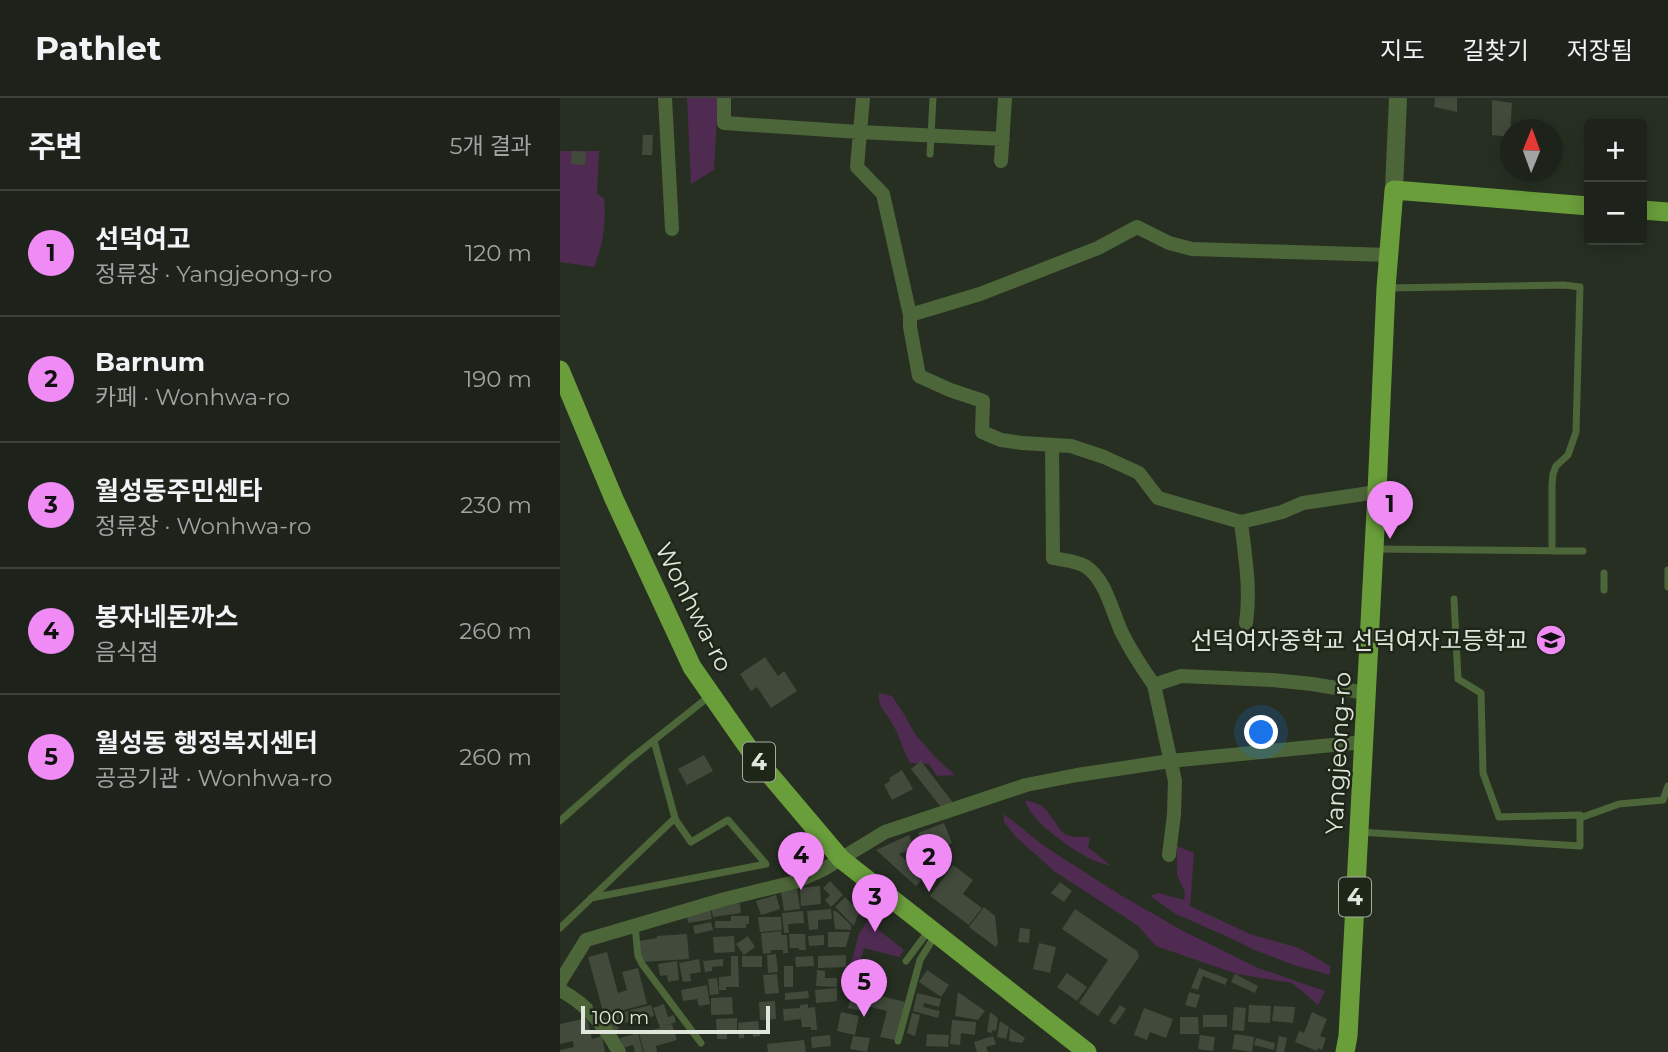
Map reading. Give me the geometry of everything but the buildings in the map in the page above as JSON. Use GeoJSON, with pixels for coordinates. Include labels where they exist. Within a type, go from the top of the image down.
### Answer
{"type":"FeatureCollection","features":[{"type":"Feature","properties":{"kind":"main road"},"geometry":{"type":"LineString","coordinates":[[1394,190],[1584,206]]}},
{"type":"Feature","properties":{"kind":"main road","name":"Yangjeong-ro"},"geometry":{"type":"LineString","coordinates":[[1347,1047],[1386,288],[1394,190]]}},
{"type":"Feature","properties":{"kind":"main road"},"geometry":{"type":"LineString","coordinates":[[1647,210],[1668,212]]}},
{"type":"Feature","properties":{"kind":"main road","name":"Wonhwa-ro"},"geometry":{"type":"LineString","coordinates":[[560,370],[692,667],[754,756],[841,859],[1087,1052]]}},
{"type":"Feature","properties":{"kind":"street"},"geometry":{"type":"LineString","coordinates":[[665,98],[671,229]]}},
{"type":"Feature","properties":{"kind":"street"},"geometry":{"type":"LineString","coordinates":[[724,98],[724,122],[1003,139]]}},
{"type":"Feature","properties":{"kind":"street"},"geometry":{"type":"LineString","coordinates":[[863,98],[857,167],[883,194],[910,315],[919,376],[983,401],[982,432],[1012,442],[1071,446],[1104,457],[1139,473],[1158,498],[1241,522],[1282,512],[1303,503],[1377,492]]}},
{"type":"Feature","properties":{"kind":"street"},"geometry":{"type":"LineString","coordinates":[[1002,161],[1005,98]]}},
{"type":"Feature","properties":{"kind":"street","name":"Yangjeong-ro"},"geometry":{"type":"LineString","coordinates":[[1394,190],[1398,98]]}},
{"type":"Feature","properties":{"kind":"street"},"geometry":{"type":"LineString","coordinates":[[910,315],[980,294],[1098,248],[1137,227],[1169,243],[1192,249],[1389,255]]}},
{"type":"Feature","properties":{"kind":"street"},"geometry":{"type":"LineString","coordinates":[[1052,445],[1053,558],[1082,564],[1093,572],[1103,588],[1121,632],[1154,685],[1175,781],[1169,856]]}},
{"type":"Feature","properties":{"kind":"street"},"geometry":{"type":"LineString","coordinates":[[1241,522],[1247,576],[1246,623]]}},
{"type":"Feature","properties":{"kind":"street"},"geometry":{"type":"LineString","coordinates":[[1154,685],[1181,676],[1273,680],[1366,693]]}},
{"type":"Feature","properties":{"kind":"street"},"geometry":{"type":"LineString","coordinates":[[560,982],[586,940],[796,882],[885,832],[1026,785],[1170,761],[1363,742]]}},
{"type":"Feature","properties":{"kind":"street"},"geometry":{"type":"LineString","coordinates":[[560,990],[592,1011],[620,1052]]}},
{"type":"Feature","properties":{"kind":"lane"},"geometry":{"type":"LineString","coordinates":[[930,154],[933,98]]}},
{"type":"Feature","properties":{"kind":"lane"},"geometry":{"type":"LineString","coordinates":[[1386,288],[1580,287],[1576,432],[1568,455],[1556,466],[1553,474],[1552,551]]}},
{"type":"Feature","properties":{"kind":"lane"},"geometry":{"type":"LineString","coordinates":[[1374,549],[1583,551]]}},
{"type":"Feature","properties":{"kind":"lane"},"geometry":{"type":"LineString","coordinates":[[1668,570],[1668,587]]}},
{"type":"Feature","properties":{"kind":"lane"},"geometry":{"type":"LineString","coordinates":[[1604,573],[1604,590]]}},
{"type":"Feature","properties":{"kind":"lane"},"geometry":{"type":"LineString","coordinates":[[1358,832],[1580,846],[1580,815],[1499,817],[1483,774],[1481,693],[1458,679],[1454,599]]}},
{"type":"Feature","properties":{"kind":"lane"},"geometry":{"type":"LineString","coordinates":[[560,821],[629,760],[712,695]]}},
{"type":"Feature","properties":{"kind":"lane"},"geometry":{"type":"LineString","coordinates":[[591,898],[766,864],[728,820],[691,842],[675,819],[654,741]]}},
{"type":"Feature","properties":{"kind":"lane"},"geometry":{"type":"LineString","coordinates":[[1580,818],[1619,804],[1663,800],[1668,786]]}},
{"type":"Feature","properties":{"kind":"lane"},"geometry":{"type":"LineString","coordinates":[[560,928],[675,819]]}},
{"type":"Feature","properties":{"kind":"lane"},"geometry":{"type":"LineString","coordinates":[[635,926],[638,957],[701,1043]]}},
{"type":"Feature","properties":{"kind":"lane"},"geometry":{"type":"LineString","coordinates":[[906,961],[933,931]]}},
{"type":"Feature","properties":{"kind":"lane"},"geometry":{"type":"LineString","coordinates":[[898,1041],[920,960],[933,931]]}},
{"type":"Feature","properties":{"kind":"shaded area"},"geometry":{"type":"Polygon","coordinates":[[[687,98],[718,98],[714,170],[691,184],[687,98]]]}},
{"type":"Feature","properties":{"kind":"shaded area"},"geometry":{"type":"Polygon","coordinates":[[[560,151],[599,151],[597,194],[604,198],[604,225],[594,267],[560,262],[560,151]]]}},
{"type":"Feature","properties":{"kind":"shaded area"},"geometry":{"type":"Polygon","coordinates":[[[879,693],[892,696],[915,734],[955,775],[937,776],[929,764],[910,763],[881,706],[879,693]]]}},
{"type":"Feature","properties":{"kind":"shaded area"},"geometry":{"type":"Polygon","coordinates":[[[1025,800],[1043,807],[1062,832],[1071,836],[1090,837],[1088,847],[1111,866],[1087,857],[1054,835],[1035,817],[1025,800]]]}},
{"type":"Feature","properties":{"kind":"shaded area"},"geometry":{"type":"Polygon","coordinates":[[[1004,814],[1044,846],[1183,931],[1258,968],[1325,991],[1318,1005],[1292,983],[1237,974],[1156,946],[1137,925],[1054,871],[1015,836],[1004,822],[1004,814]]]}},
{"type":"Feature","properties":{"kind":"shaded area"},"geometry":{"type":"Polygon","coordinates":[[[1177,846],[1194,853],[1190,906],[1250,934],[1299,948],[1330,966],[1330,975],[1257,951],[1176,914],[1150,896],[1158,893],[1184,900],[1185,893],[1177,874],[1177,846]]]}},
{"type":"Feature","properties":{"kind":"shaded area"},"geometry":{"type":"Polygon","coordinates":[[[867,921],[904,950],[899,957],[864,948],[854,981],[846,981],[859,934],[867,921]]]}},
{"type":"Feature","properties":{"kind":"place","name":"선덕여고"},"geometry":{"type":"Point","coordinates":[1390,539]}},
{"type":"Feature","properties":{"kind":"place","name":"선덕여자중학교 선덕여자고등학교"},"geometry":{"type":"Point","coordinates":[1551,640]}},
{"type":"Feature","properties":{"kind":"place","name":"봉자네돈까스"},"geometry":{"type":"Point","coordinates":[801,890]}},
{"type":"Feature","properties":{"kind":"place","name":"Barnum"},"geometry":{"type":"Point","coordinates":[929,892]}},
{"type":"Feature","properties":{"kind":"place","name":"월성동주민센타"},"geometry":{"type":"Point","coordinates":[875,932]}},
{"type":"Feature","properties":{"kind":"place","name":"월성동 행정복지센터"},"geometry":{"type":"Point","coordinates":[864,1017]}}]}
